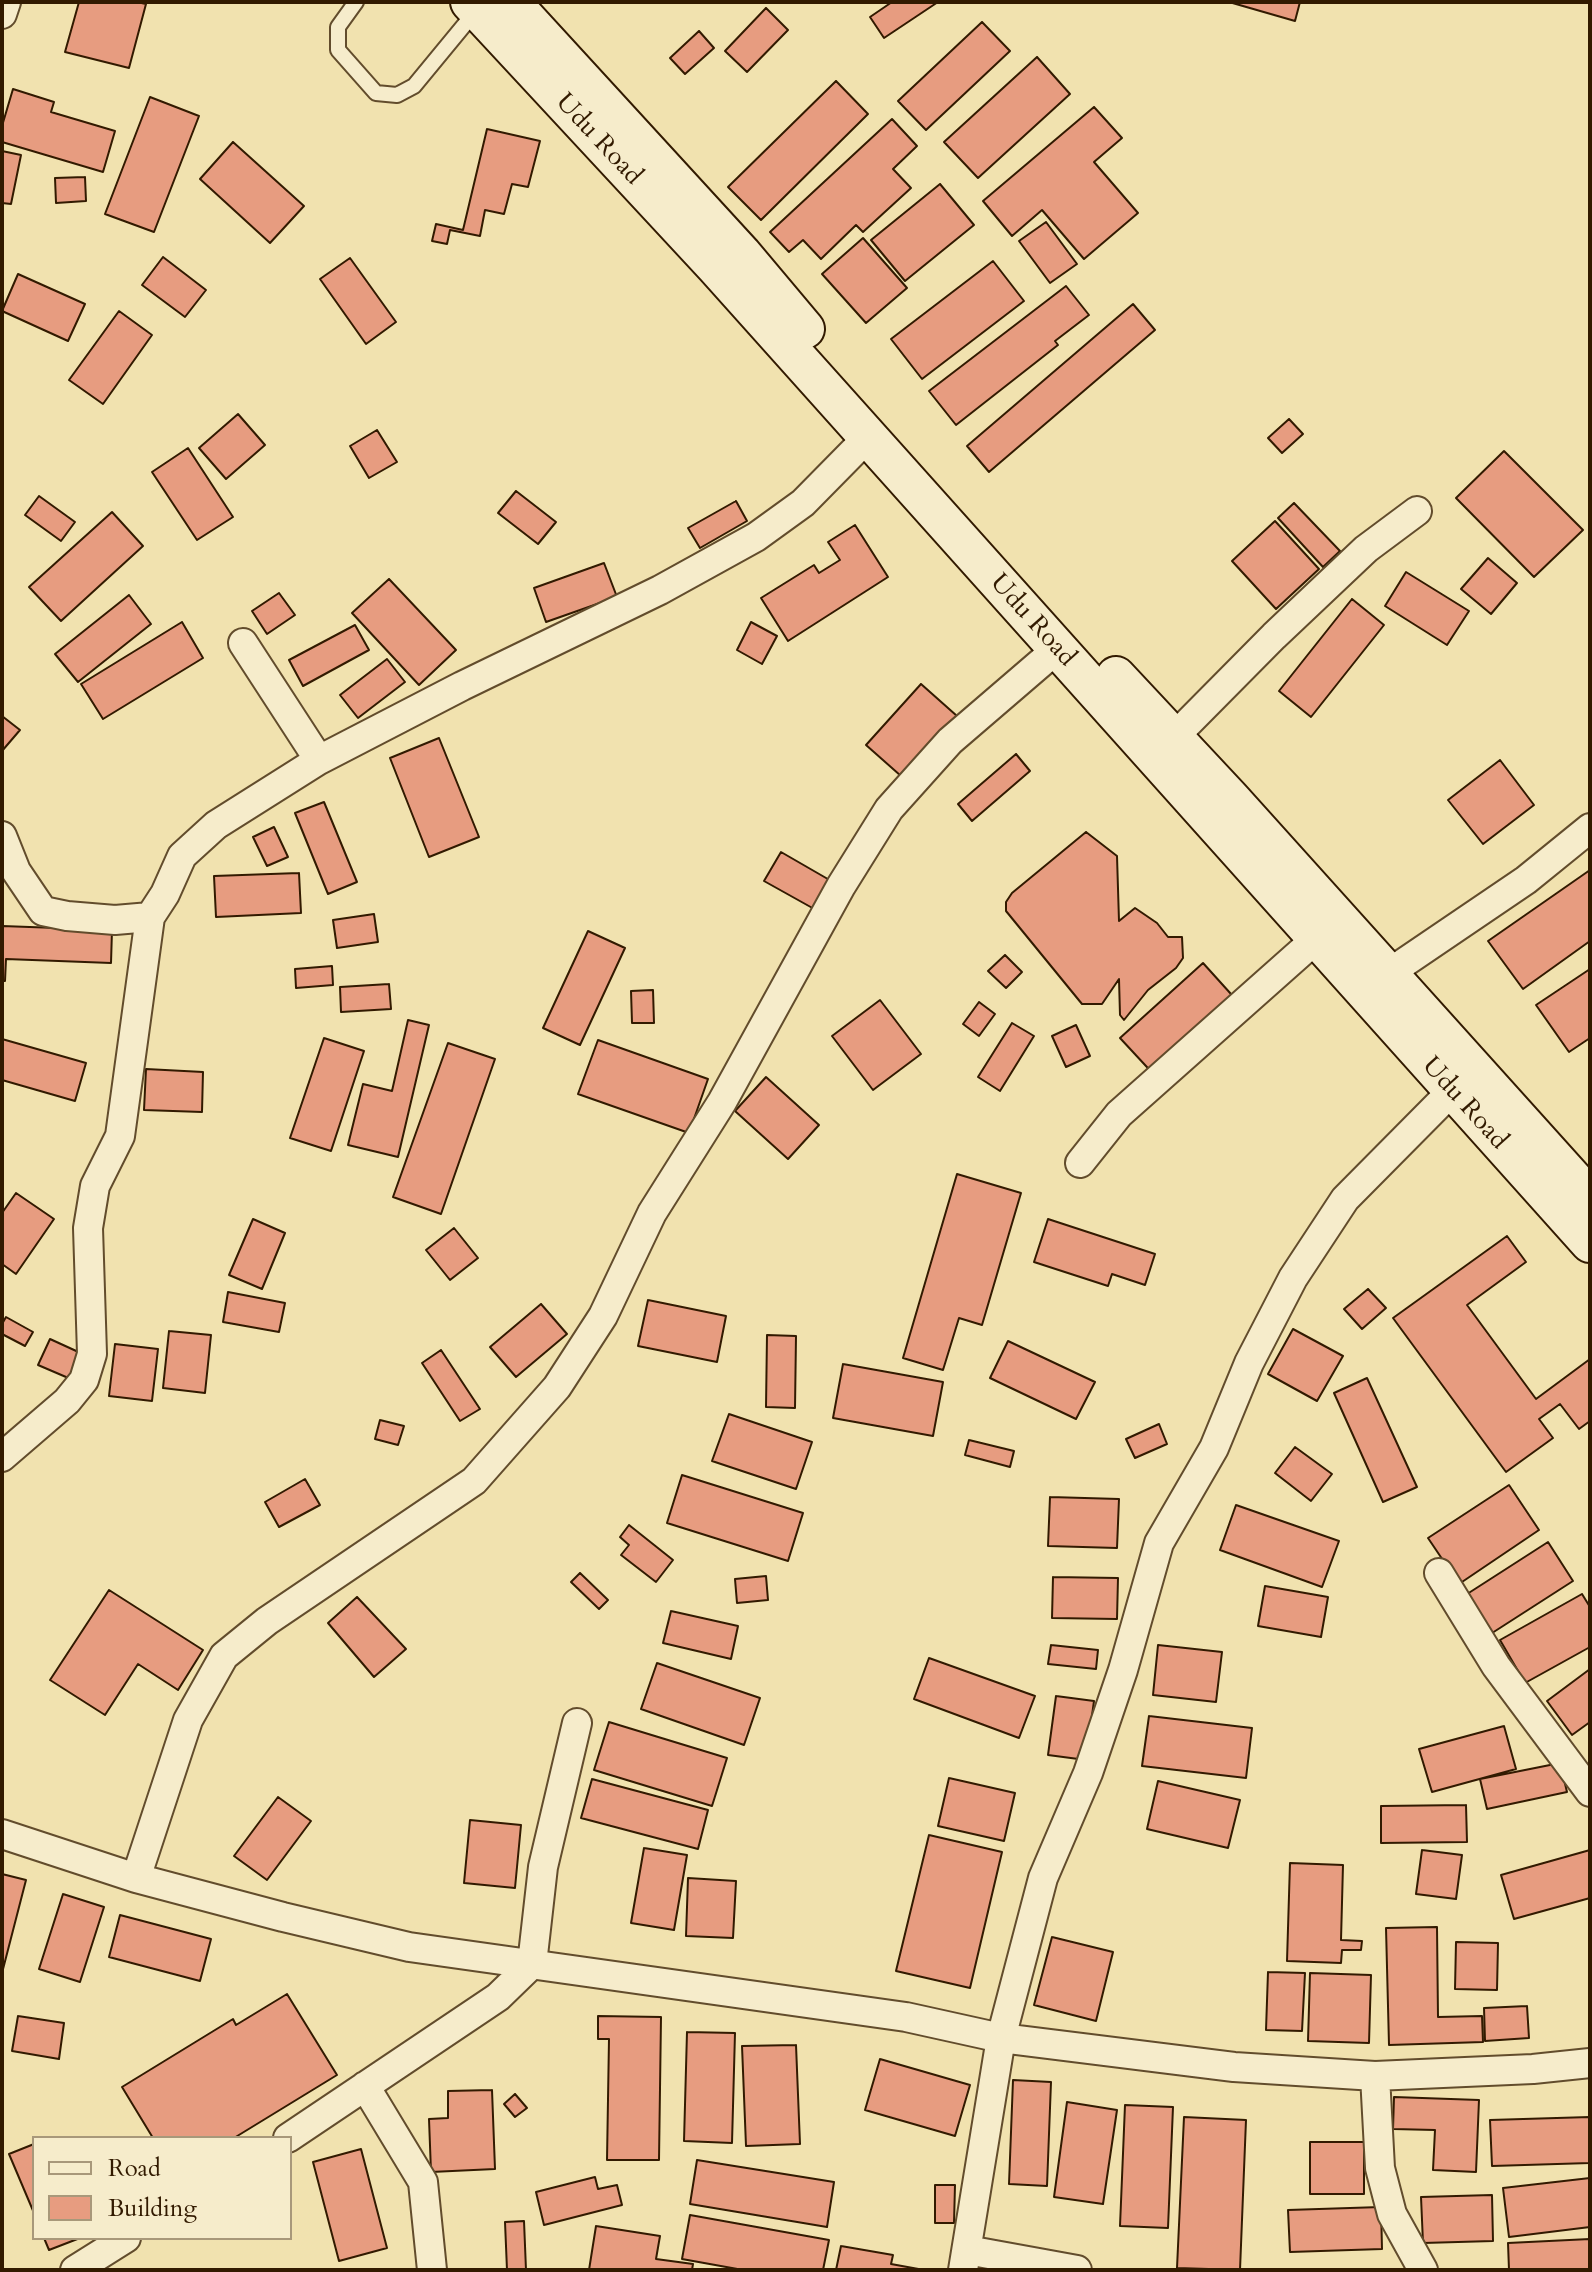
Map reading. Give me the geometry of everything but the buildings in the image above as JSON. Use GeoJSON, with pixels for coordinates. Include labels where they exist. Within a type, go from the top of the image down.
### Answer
{"type":"FeatureCollection","features":[{"type":"Feature","properties":{"kind":"main road","name":"Udu Road"},"geometry":{"type":"LineString","coordinates":[[486,4],[716,267],[1590,1243]]}},
{"type":"Feature","properties":{"kind":"main road","name":"Udu Road"},"geometry":{"type":"LineString","coordinates":[[486,4],[742,254],[866,400],[1039,594],[1590,1198]]}},
{"type":"Feature","properties":{"kind":"street"},"geometry":{"type":"LineString","coordinates":[[2,14],[6,2]]}},
{"type":"Feature","properties":{"kind":"street"},"geometry":{"type":"LineString","coordinates":[[2,1457],[67,1401],[84,1380],[92,1354],[88,1228],[95,1186],[120,1136],[150,917],[165,894],[182,856],[216,825],[319,760],[462,686],[660,590],[756,537],[803,503],[868,437]]}},
{"type":"Feature","properties":{"kind":"street"},"geometry":{"type":"LineString","coordinates":[[1173,738],[1366,549],[1417,511]]}},
{"type":"Feature","properties":{"kind":"street"},"geometry":{"type":"LineString","coordinates":[[243,643],[319,760]]}},
{"type":"Feature","properties":{"kind":"street"},"geometry":{"type":"LineString","coordinates":[[136,1878],[188,1720],[224,1656],[267,1621],[474,1481],[557,1387],[603,1316],[652,1213],[729,1090],[841,886],[889,809],[950,741],[1057,649]]}},
{"type":"Feature","properties":{"kind":"street"},"geometry":{"type":"LineString","coordinates":[[1386,975],[1526,880],[1590,828]]}},
{"type":"Feature","properties":{"kind":"street"},"geometry":{"type":"LineString","coordinates":[[2,836],[16,871],[43,911],[115,920],[150,917]]}},
{"type":"Feature","properties":{"kind":"street"},"geometry":{"type":"LineString","coordinates":[[1080,1163],[1119,1114],[1316,939]]}},
{"type":"Feature","properties":{"kind":"street"},"geometry":{"type":"LineString","coordinates":[[1077,2270],[965,2260],[1001,2038],[1043,1878],[1088,1773],[1123,1670],[1159,1543],[1214,1448],[1249,1363],[1293,1278],[1345,1199],[1452,1091]]}},
{"type":"Feature","properties":{"kind":"street"},"geometry":{"type":"LineString","coordinates":[[1439,1573],[1496,1666],[1590,1792]]}},
{"type":"Feature","properties":{"kind":"street"},"geometry":{"type":"LineString","coordinates":[[291,2136],[498,1997],[532,1964],[543,1867],[577,1723]]}},
{"type":"Feature","properties":{"kind":"street"},"geometry":{"type":"LineString","coordinates":[[2,1834],[136,1878],[409,1947],[906,2017],[1001,2038],[1234,2067],[1375,2076],[1533,2069],[1590,2063]]}},
{"type":"Feature","properties":{"kind":"street"},"geometry":{"type":"LineString","coordinates":[[1375,2076],[1380,2168],[1392,2214],[1423,2270]]}},
{"type":"Feature","properties":{"kind":"street"},"geometry":{"type":"LineString","coordinates":[[365,2086],[423,2182],[432,2270]]}},
{"type":"Feature","properties":{"kind":"street"},"geometry":{"type":"LineString","coordinates":[[75,2270],[123,2240]]}},
{"type":"Feature","properties":{"kind":"lane"},"geometry":{"type":"LineString","coordinates":[[356,2],[338,27],[338,50],[376,93],[397,95],[414,86],[486,4]]}}]}
